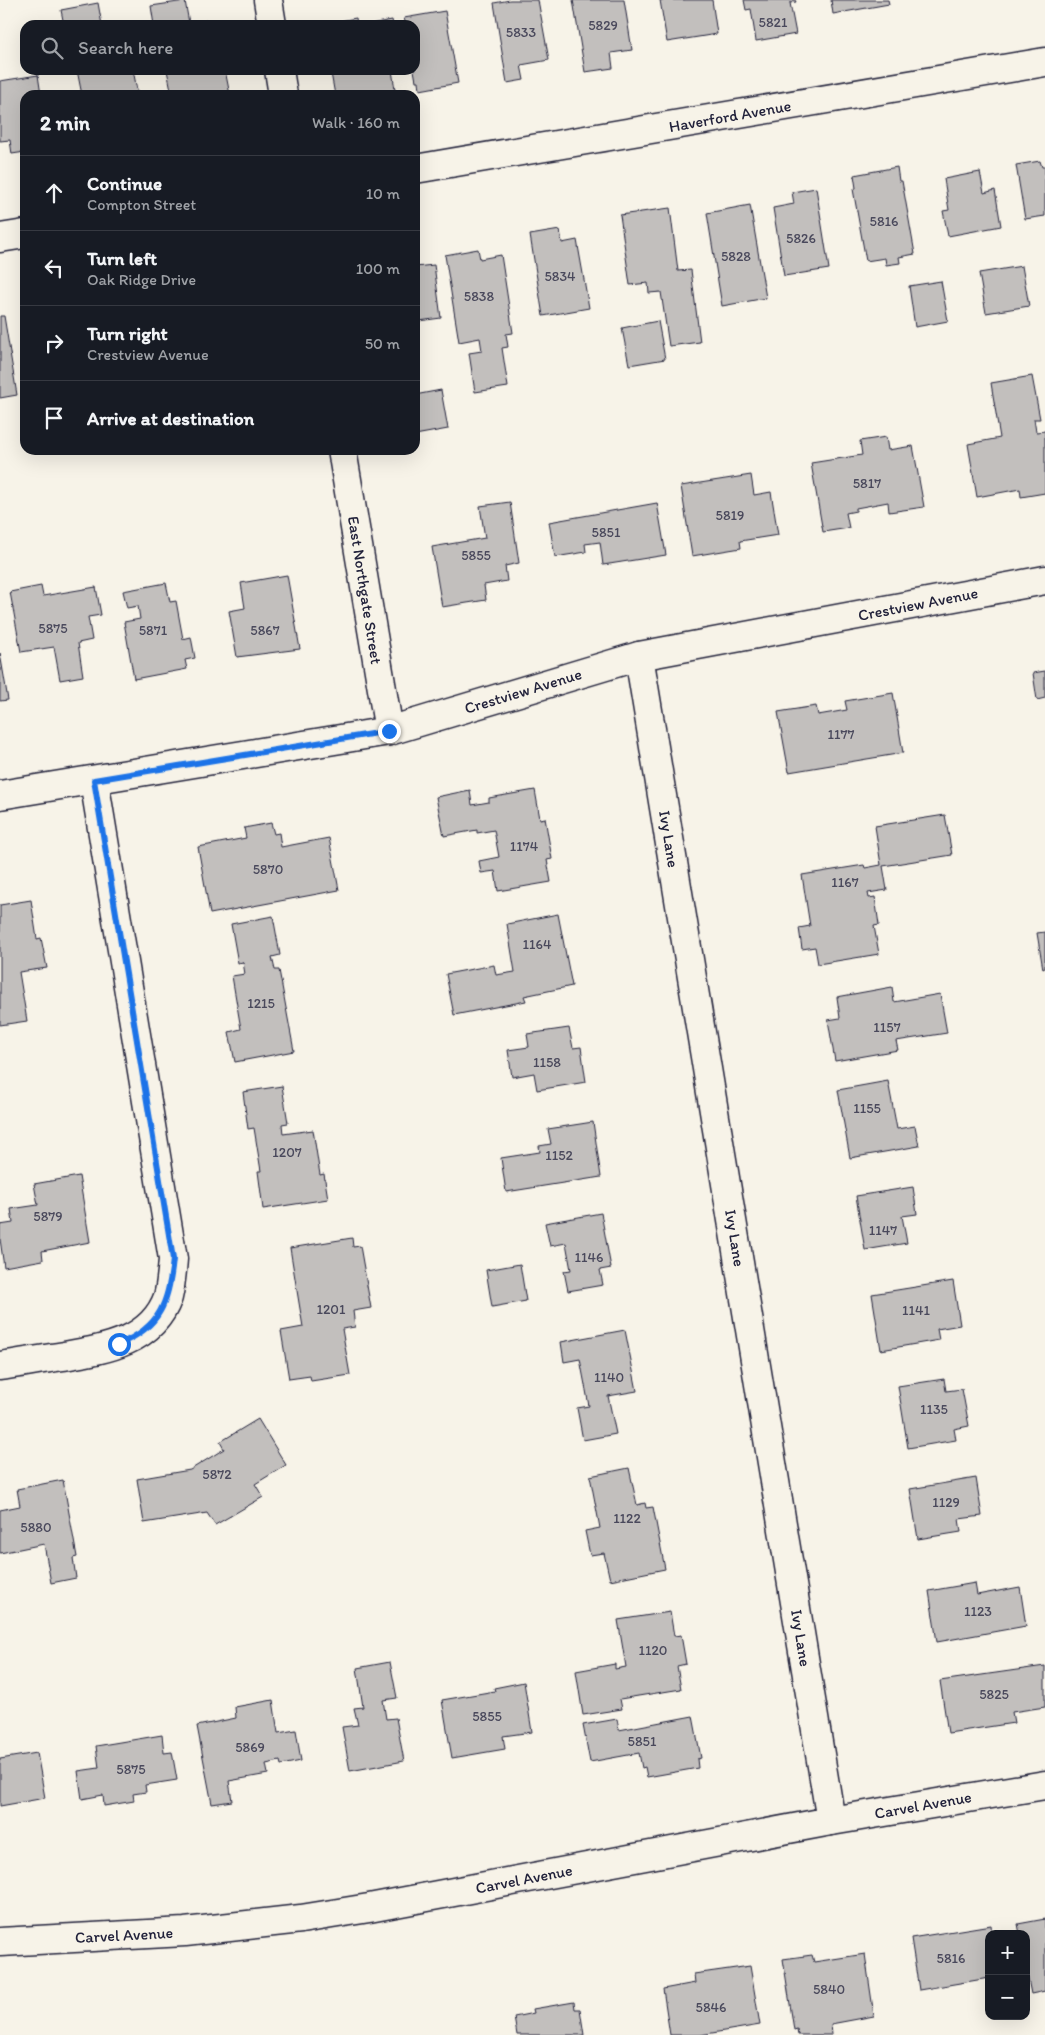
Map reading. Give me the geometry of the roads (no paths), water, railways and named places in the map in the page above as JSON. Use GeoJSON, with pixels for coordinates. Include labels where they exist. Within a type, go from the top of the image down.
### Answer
{"type":"FeatureCollection","features":[{"type":"Feature","properties":{"kind":"street"},"geometry":{"type":"LineString","coordinates":[[268,0],[271,20]]}},
{"type":"Feature","properties":{"kind":"street","name":"Haverford Avenue"},"geometry":{"type":"LineString","coordinates":[[420,168],[1045,62]]}},
{"type":"Feature","properties":{"kind":"street"},"geometry":{"type":"LineString","coordinates":[[280,75],[283,90]]}},
{"type":"Feature","properties":{"kind":"street"},"geometry":{"type":"LineString","coordinates":[[0,238],[20,235]]}},
{"type":"Feature","properties":{"kind":"street","name":"East Northgate Street"},"geometry":{"type":"LineString","coordinates":[[343,455],[389,731]]}},
{"type":"Feature","properties":{"kind":"street","name":"Crestview Avenue"},"geometry":{"type":"LineString","coordinates":[[0,795],[389,731],[639,656],[1045,580]]}},
{"type":"Feature","properties":{"kind":"street","name":"Ivy Lane"},"geometry":{"type":"LineString","coordinates":[[639,656],[831,1821]]}},
{"type":"Feature","properties":{"kind":"street"},"geometry":{"type":"LineString","coordinates":[[0,1366],[103,1349],[119,1344],[142,1331],[157,1316],[168,1297],[173,1259],[94,780]]}},
{"type":"Feature","properties":{"kind":"street","name":"Carvel Avenue"},"geometry":{"type":"LineString","coordinates":[[0,1942],[158,1934],[301,1919],[369,1908],[831,1821],[1045,1785]]}}]}
